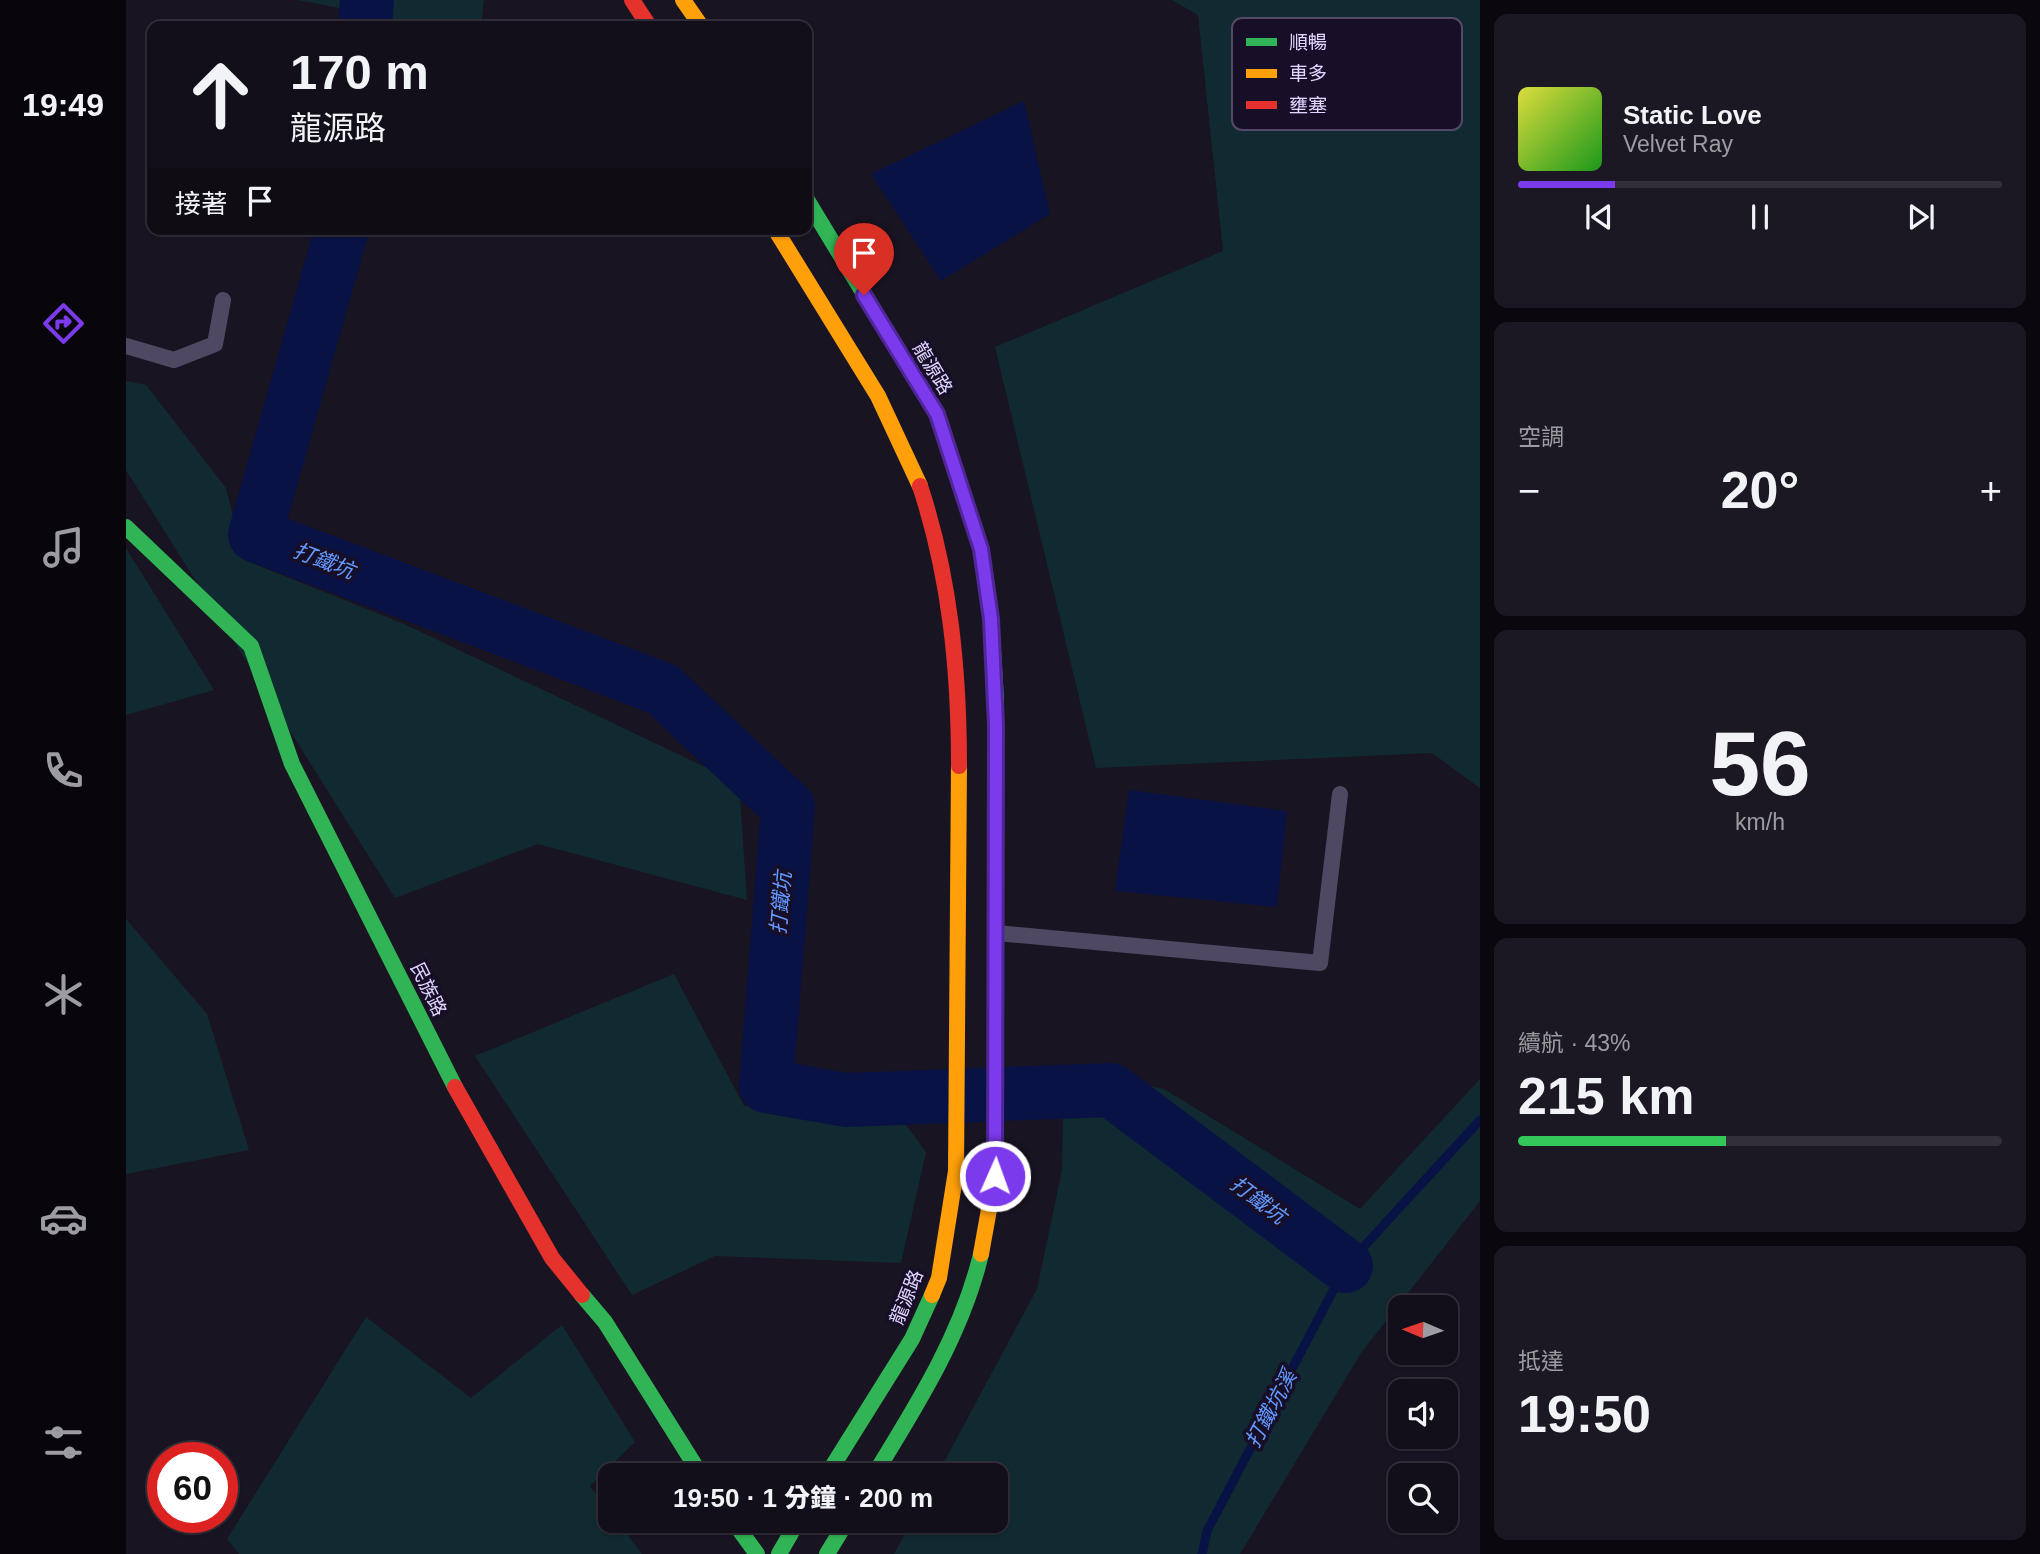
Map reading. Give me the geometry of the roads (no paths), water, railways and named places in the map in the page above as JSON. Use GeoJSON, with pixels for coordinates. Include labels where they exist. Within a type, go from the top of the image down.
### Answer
{"type":"FeatureCollection","features":[{"type":"Feature","properties":{"kind":"main road"},"geometry":{"type":"LineString","coordinates":[[632,0],[646,21]]}},
{"type":"Feature","properties":{"kind":"main road"},"geometry":{"type":"LineString","coordinates":[[683,0],[698,21]]}},
{"type":"Feature","properties":{"kind":"main road","name":"龍源路"},"geometry":{"type":"LineString","coordinates":[[812,208],[937,414],[981,549],[991,619],[996,699],[998,1063],[995,1176],[986,1234],[971,1287],[944,1353],[881,1463]]}},
{"type":"Feature","properties":{"kind":"main road","name":"龍源路"},"geometry":{"type":"LineString","coordinates":[[779,235],[893,422],[923,496],[954,627],[959,701],[956,1171],[939,1278],[912,1339],[834,1463]]}},
{"type":"Feature","properties":{"kind":"main road","name":"民族路"},"geometry":{"type":"LineString","coordinates":[[126,527],[251,646],[292,764],[450,1078],[552,1258],[605,1322],[693,1463]]}},
{"type":"Feature","properties":{"kind":"main road"},"geometry":{"type":"LineString","coordinates":[[742,1533],[757,1554]]}},
{"type":"Feature","properties":{"kind":"main road"},"geometry":{"type":"LineString","coordinates":[[779,1554],[791,1533]]}},
{"type":"Feature","properties":{"kind":"main road"},"geometry":{"type":"LineString","coordinates":[[827,1554],[840,1533]]}},
{"type":"Feature","properties":{"kind":"lane"},"geometry":{"type":"LineString","coordinates":[[126,346],[174,360],[215,344],[223,300]]}},
{"type":"Feature","properties":{"kind":"lane"},"geometry":{"type":"LineString","coordinates":[[997,933],[1320,963],[1340,794]]}},
{"type":"Feature","properties":{"kind":"waterway","name":"打鐵坑"},"geometry":{"type":"LineString","coordinates":[[365,21],[367,0]]}},
{"type":"Feature","properties":{"kind":"waterway","name":"打鐵坑"},"geometry":{"type":"LineString","coordinates":[[340,235],[255,535],[662,689],[788,807],[766,1086],[846,1100],[1111,1090],[1346,1266]]}},
{"type":"Feature","properties":{"kind":"waterway","name":"打鐵坑溪"},"geometry":{"type":"LineString","coordinates":[[1202,1554],[1207,1531],[1346,1266],[1480,1120]]}}]}
